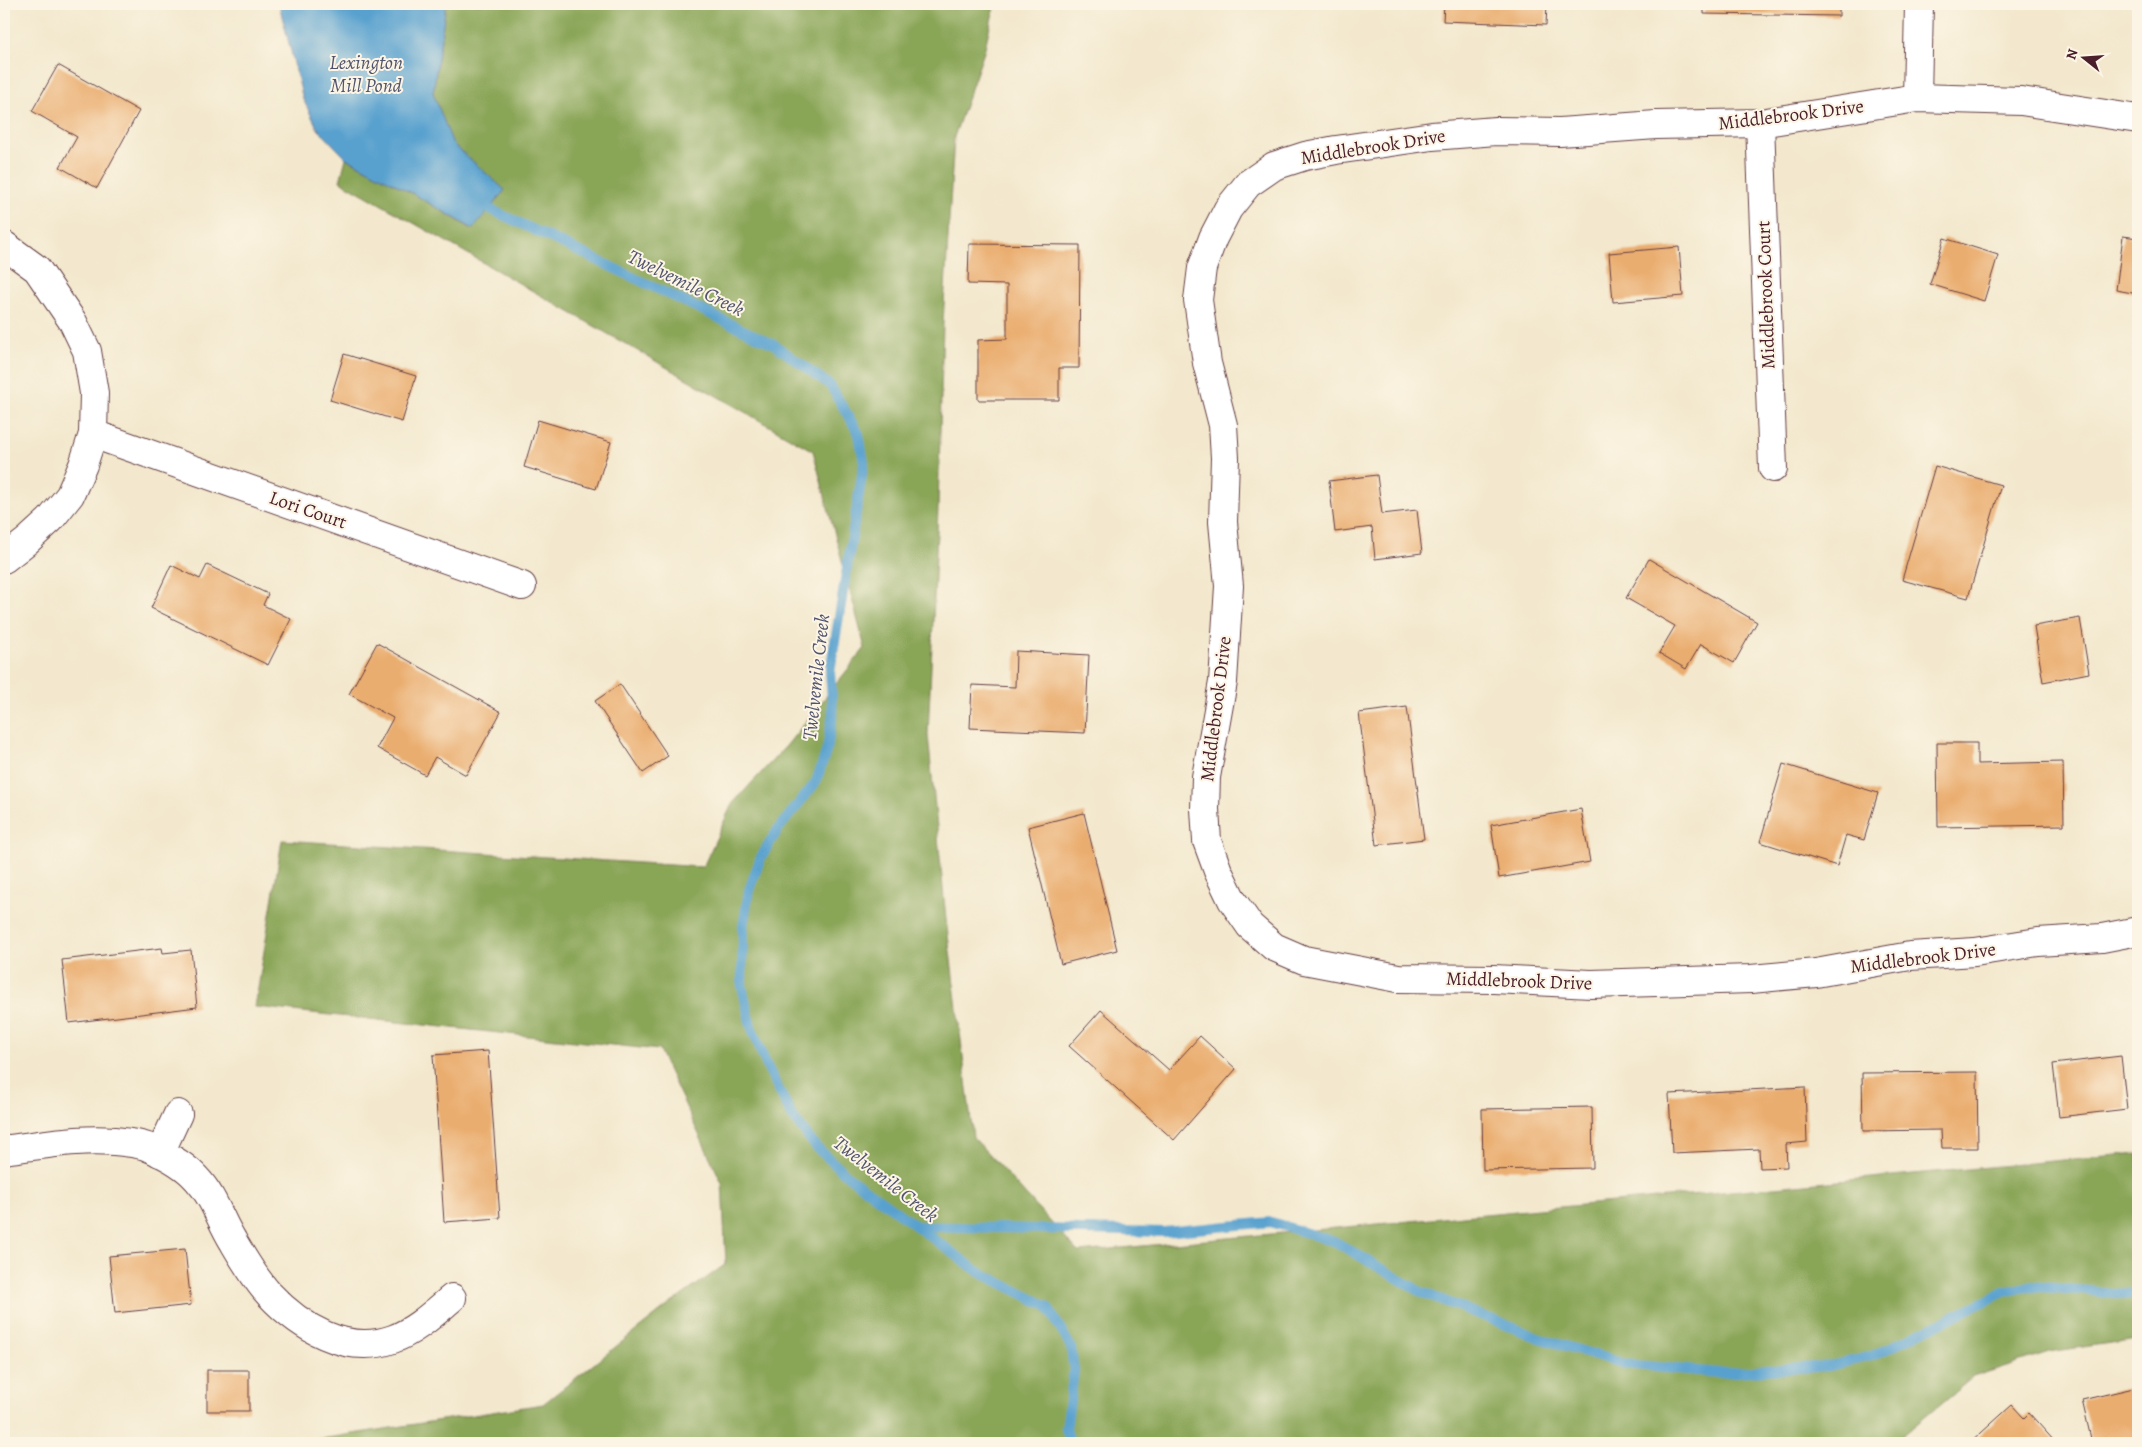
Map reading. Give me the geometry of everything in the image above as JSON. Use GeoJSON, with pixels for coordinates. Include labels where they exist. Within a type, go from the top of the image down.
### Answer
{"type":"FeatureCollection","features":[{"type":"Feature","properties":{"kind":"street"},"geometry":{"type":"LineString","coordinates":[[1917,98],[1919,4]]}},
{"type":"Feature","properties":{"kind":"street","name":"Middlebrook Drive"},"geometry":{"type":"LineString","coordinates":[[2138,119],[2021,101],[1917,98],[1760,123],[1656,125],[1560,132],[1496,131],[1432,136],[1336,150],[1305,156],[1274,166],[1248,184],[1228,209],[1213,238],[1202,268],[1198,300],[1207,363],[1223,425],[1225,458],[1223,522],[1229,586],[1223,682],[1206,777],[1204,809],[1207,841],[1218,871],[1232,900],[1250,926],[1274,947],[1304,960],[1398,978],[1494,979],[1591,984],[1751,980],[1816,973],[1910,956],[1975,952],[2038,942],[2102,938],[2138,931]]}},
{"type":"Feature","properties":{"kind":"street","name":"Middlebrook Court"},"geometry":{"type":"LineString","coordinates":[[1760,123],[1772,468]]}},
{"type":"Feature","properties":{"kind":"street"},"geometry":{"type":"LineString","coordinates":[[4,244],[37,269],[73,322],[87,351],[94,393],[93,434],[83,465],[70,494],[50,520],[27,542],[4,559]]}},
{"type":"Feature","properties":{"kind":"street","name":"Lori Court"},"geometry":{"type":"LineString","coordinates":[[93,434],[522,586]]}},
{"type":"Feature","properties":{"kind":"street"},"geometry":{"type":"LineString","coordinates":[[160,1152],[178,1114]]}},
{"type":"Feature","properties":{"kind":"street"},"geometry":{"type":"LineString","coordinates":[[4,1150],[86,1139],[114,1140],[147,1146],[160,1152],[196,1178],[212,1200],[232,1239],[268,1293],[291,1315],[312,1330],[336,1341],[362,1344],[393,1339],[424,1322],[452,1298]]}},
{"type":"Feature","properties":{"kind":"green space"},"geometry":{"type":"Polygon","coordinates":[[[446,4],[995,4],[984,52],[954,137],[943,323],[938,509],[928,735],[946,919],[973,1137],[1078,1252],[2138,1153],[2138,1339],[2049,1352],[1973,1377],[1894,1443],[295,1443],[543,1404],[670,1304],[726,1264],[722,1183],[659,1050],[255,1007],[282,840],[703,867],[732,804],[787,745],[865,648],[813,451],[340,181],[346,158],[412,193],[472,229],[504,191],[452,144],[433,93],[446,4]]]}},
{"type":"Feature","properties":{"kind":"water","name":"Lexington Mill Pond"},"geometry":{"type":"Polygon","coordinates":[[[279,4],[446,4],[433,93],[453,144],[505,190],[473,229],[412,193],[346,158],[318,129],[303,99],[279,4]]]}},
{"type":"Feature","properties":{"kind":"building"},"geometry":{"type":"Polygon","coordinates":[[[1444,4],[1547,4],[1546,25],[1443,21],[1444,4]]]}},
{"type":"Feature","properties":{"kind":"building"},"geometry":{"type":"Polygon","coordinates":[[[1704,4],[1839,4],[1839,16],[1704,14],[1704,4]]]}},
{"type":"Feature","properties":{"kind":"building"},"geometry":{"type":"Polygon","coordinates":[[[58,65],[139,111],[97,188],[60,167],[77,137],[32,111],[58,65]]]}},
{"type":"Feature","properties":{"kind":"building"},"geometry":{"type":"Polygon","coordinates":[[[2123,236],[2138,238],[2138,294],[2116,290],[2123,236]]]}},
{"type":"Feature","properties":{"kind":"building"},"geometry":{"type":"Polygon","coordinates":[[[1944,238],[1998,255],[1984,301],[1930,284],[1944,238]]]}},
{"type":"Feature","properties":{"kind":"building"},"geometry":{"type":"Polygon","coordinates":[[[969,244],[1080,245],[1079,368],[1059,368],[1059,400],[978,400],[978,340],[1007,339],[1007,285],[968,284],[969,244]]]}},
{"type":"Feature","properties":{"kind":"building"},"geometry":{"type":"Polygon","coordinates":[[[1679,247],[1683,296],[1613,302],[1609,253],[1679,247]]]}},
{"type":"Feature","properties":{"kind":"building"},"geometry":{"type":"Polygon","coordinates":[[[344,354],[416,376],[402,422],[330,400],[344,354]]]}},
{"type":"Feature","properties":{"kind":"building"},"geometry":{"type":"Polygon","coordinates":[[[538,420],[611,442],[596,489],[524,467],[538,420]]]}},
{"type":"Feature","properties":{"kind":"building"},"geometry":{"type":"Polygon","coordinates":[[[1935,466],[2001,485],[1968,598],[1902,580],[1935,466]]]}},
{"type":"Feature","properties":{"kind":"building"},"geometry":{"type":"Polygon","coordinates":[[[1377,475],[1382,514],[1417,510],[1422,553],[1375,559],[1372,527],[1335,532],[1329,481],[1377,475]]]}},
{"type":"Feature","properties":{"kind":"building"},"geometry":{"type":"Polygon","coordinates":[[[1649,559],[1757,622],[1734,663],[1701,644],[1686,669],[1659,653],[1675,626],[1626,598],[1649,559]]]}},
{"type":"Feature","properties":{"kind":"building"},"geometry":{"type":"Polygon","coordinates":[[[171,565],[200,579],[207,565],[268,594],[263,605],[291,619],[268,665],[151,608],[171,565]]]}},
{"type":"Feature","properties":{"kind":"building"},"geometry":{"type":"Polygon","coordinates":[[[2080,618],[2089,673],[2043,682],[2034,626],[2080,618]]]}},
{"type":"Feature","properties":{"kind":"building"},"geometry":{"type":"Polygon","coordinates":[[[377,643],[501,712],[466,775],[435,757],[425,775],[377,748],[393,718],[349,694],[377,643]]]}},
{"type":"Feature","properties":{"kind":"building"},"geometry":{"type":"Polygon","coordinates":[[[1016,651],[1089,655],[1085,733],[970,728],[972,685],[1015,687],[1016,651]]]}},
{"type":"Feature","properties":{"kind":"building"},"geometry":{"type":"Polygon","coordinates":[[[620,684],[668,756],[643,773],[595,701],[620,684]]]}},
{"type":"Feature","properties":{"kind":"building"},"geometry":{"type":"Polygon","coordinates":[[[1407,707],[1424,839],[1376,845],[1359,713],[1407,707]]]}},
{"type":"Feature","properties":{"kind":"building"},"geometry":{"type":"Polygon","coordinates":[[[1937,743],[1977,743],[1977,764],[2063,762],[2064,825],[1938,827],[1937,743]]]}},
{"type":"Feature","properties":{"kind":"building"},"geometry":{"type":"Polygon","coordinates":[[[1783,764],[1878,793],[1864,840],[1846,835],[1837,866],[1760,842],[1783,764]]]}},
{"type":"Feature","properties":{"kind":"building"},"geometry":{"type":"Polygon","coordinates":[[[1581,809],[1590,862],[1499,878],[1491,825],[1581,809]]]}},
{"type":"Feature","properties":{"kind":"building"},"geometry":{"type":"Polygon","coordinates":[[[1084,813],[1117,950],[1061,964],[1028,827],[1084,813]]]}},
{"type":"Feature","properties":{"kind":"building"},"geometry":{"type":"Polygon","coordinates":[[[162,948],[163,953],[191,950],[197,1007],[69,1023],[62,960],[162,948]]]}},
{"type":"Feature","properties":{"kind":"building"},"geometry":{"type":"Polygon","coordinates":[[[1101,1010],[1169,1070],[1200,1036],[1236,1069],[1174,1140],[1069,1046],[1101,1010]]]}},
{"type":"Feature","properties":{"kind":"building"},"geometry":{"type":"Polygon","coordinates":[[[488,1051],[500,1218],[444,1222],[433,1055],[488,1051]]]}},
{"type":"Feature","properties":{"kind":"building"},"geometry":{"type":"Polygon","coordinates":[[[2121,1056],[2127,1109],[2059,1117],[2053,1064],[2121,1056]]]}},
{"type":"Feature","properties":{"kind":"building"},"geometry":{"type":"Polygon","coordinates":[[[1977,1072],[1978,1148],[1942,1148],[1941,1130],[1863,1131],[1862,1073],[1977,1072]]]}},
{"type":"Feature","properties":{"kind":"building"},"geometry":{"type":"Polygon","coordinates":[[[1805,1087],[1807,1142],[1786,1144],[1787,1167],[1760,1168],[1759,1149],[1672,1153],[1669,1094],[1805,1087]]]}},
{"type":"Feature","properties":{"kind":"building"},"geometry":{"type":"Polygon","coordinates":[[[1592,1107],[1593,1168],[1483,1170],[1482,1109],[1592,1107]]]}},
{"type":"Feature","properties":{"kind":"building"},"geometry":{"type":"Polygon","coordinates":[[[185,1249],[191,1305],[115,1313],[109,1256],[185,1249]]]}},
{"type":"Feature","properties":{"kind":"building"},"geometry":{"type":"Polygon","coordinates":[[[207,1370],[249,1370],[249,1411],[207,1411],[207,1370]]]}},
{"type":"Feature","properties":{"kind":"building"},"geometry":{"type":"Polygon","coordinates":[[[2138,1387],[2138,1443],[2092,1443],[2082,1400],[2138,1387]]]}},
{"type":"Feature","properties":{"kind":"building"},"geometry":{"type":"Polygon","coordinates":[[[2012,1405],[2024,1418],[2029,1413],[2056,1443],[1970,1443],[2012,1405]]]}},
{"type":"Feature","properties":{"kind":"waterway","name":"Twelvemile Creek"},"geometry":{"type":"LineString","coordinates":[[481,199],[488,208],[775,345],[830,385],[859,434],[864,463],[830,672],[833,713],[827,749],[816,782],[779,828],[761,857],[749,890],[743,927],[742,986],[751,1026],[766,1064],[792,1116],[816,1147],[849,1177],[979,1272],[1047,1306],[1071,1347],[1074,1371],[1066,1429],[1070,1443]]}},
{"type":"Feature","properties":{"kind":"waterway"},"geometry":{"type":"LineString","coordinates":[[916,1226],[1164,1232],[1271,1222],[1336,1242],[1421,1292],[1542,1339],[1625,1364],[1719,1373],[1829,1366],[1872,1356],[2004,1292],[2029,1286],[2138,1295]]}}]}
